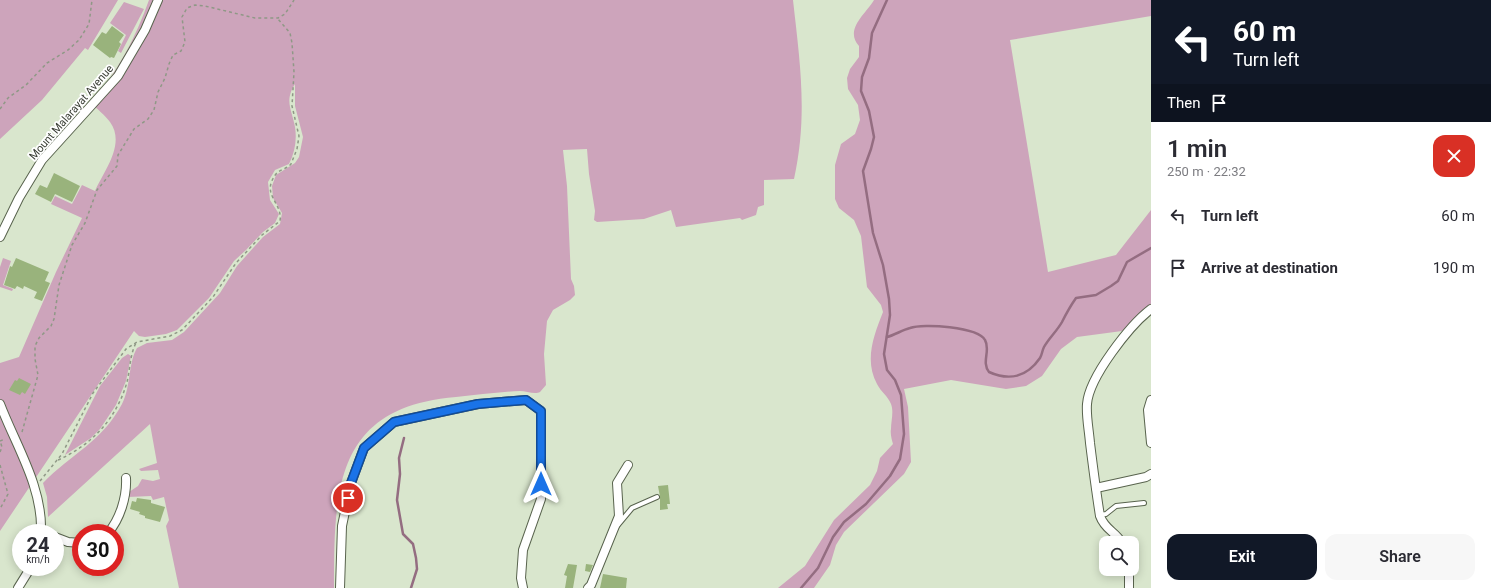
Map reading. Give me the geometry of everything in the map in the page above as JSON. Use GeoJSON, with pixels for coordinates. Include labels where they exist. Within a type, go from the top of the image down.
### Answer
{"type":"FeatureCollection","features":[{"type":"Feature","properties":{"kind":"street","name":"Mount Malarayat Avenue"},"geometry":{"type":"LineString","coordinates":[[0,237],[19,198],[42,160],[118,76],[145,30],[158,0]]}},
{"type":"Feature","properties":{"kind":"street"},"geometry":{"type":"LineString","coordinates":[[1117,536],[1103,525],[1100,516],[1087,421],[1087,401],[1092,387],[1115,348],[1139,319],[1151,309]]}},
{"type":"Feature","properties":{"kind":"street"},"geometry":{"type":"LineString","coordinates":[[340,588],[342,526],[351,483],[364,448],[394,422],[478,404],[526,400],[541,411],[542,499],[523,550],[520,578],[523,588]]}},
{"type":"Feature","properties":{"kind":"street"},"geometry":{"type":"LineString","coordinates":[[1151,400],[1148,410],[1151,443]]}},
{"type":"Feature","properties":{"kind":"street"},"geometry":{"type":"LineString","coordinates":[[0,404],[35,487],[40,504],[41,524]]}},
{"type":"Feature","properties":{"kind":"street"},"geometry":{"type":"LineString","coordinates":[[588,588],[619,516],[617,483],[628,465]]}},
{"type":"Feature","properties":{"kind":"street"},"geometry":{"type":"LineString","coordinates":[[1096,488],[1146,477],[1151,474]]}},
{"type":"Feature","properties":{"kind":"street"},"geometry":{"type":"LineString","coordinates":[[115,524],[125,494],[126,478]]}},
{"type":"Feature","properties":{"kind":"street"},"geometry":{"type":"LineString","coordinates":[[18,588],[25,576]]}},
{"type":"Feature","properties":{"kind":"street"},"geometry":{"type":"LineString","coordinates":[[1129,576],[1129,588]]}},
{"type":"Feature","properties":{"kind":"lane"},"geometry":{"type":"LineString","coordinates":[[614,529],[632,508],[657,497]]}},
{"type":"Feature","properties":{"kind":"lane"},"geometry":{"type":"LineString","coordinates":[[1100,516],[1106,514],[1116,506],[1144,503]]}},
{"type":"Feature","properties":{"kind":"path"},"geometry":{"type":"LineString","coordinates":[[0,109],[8,98],[26,85],[47,63],[68,50],[79,40],[89,24],[92,0]]}},
{"type":"Feature","properties":{"kind":"path"},"geometry":{"type":"LineString","coordinates":[[0,452],[0,441],[24,430],[30,397],[38,376],[34,359],[35,346],[39,338],[51,326],[54,319],[59,285],[72,245],[85,223],[90,205],[97,190],[117,166],[118,154],[134,129],[148,119],[154,110],[158,92],[165,78],[168,64],[173,55],[181,51],[185,42],[182,17],[187,8],[195,5],[205,6],[255,18],[278,18],[285,14],[294,0]]}},
{"type":"Feature","properties":{"kind":"path"},"geometry":{"type":"LineString","coordinates":[[35,487],[58,460],[93,393],[117,358],[126,349],[137,342],[170,336],[187,326],[213,297],[236,263],[262,235],[280,221],[280,212],[271,196],[270,184],[279,170],[292,164],[297,149],[299,136],[292,106],[294,72],[292,38],[285,25],[278,18]]}},
{"type":"Feature","properties":{"kind":"path"},"geometry":{"type":"LineString","coordinates":[[58,460],[89,443],[117,408],[126,386],[134,349],[137,342]]}},
{"type":"Feature","properties":{"kind":"path"},"geometry":{"type":"LineString","coordinates":[[0,465],[8,490],[5,502],[0,509]]}},
{"type":"Feature","properties":{"kind":"shaded area"},"geometry":{"type":"Polygon","coordinates":[[[0,0],[118,0],[88,50],[85,48],[42,100],[0,139],[0,0]]]}},
{"type":"Feature","properties":{"kind":"shaded area"},"geometry":{"type":"Polygon","coordinates":[[[149,0],[793,0],[800,67],[802,111],[801,133],[794,179],[764,180],[764,205],[758,207],[756,215],[742,220],[740,218],[676,227],[671,210],[644,219],[597,222],[594,220],[595,211],[589,174],[587,149],[563,150],[567,186],[571,279],[574,286],[575,295],[570,300],[553,310],[547,321],[544,354],[546,385],[540,392],[533,393],[520,391],[496,393],[456,397],[416,404],[386,417],[364,436],[350,459],[341,487],[336,518],[334,588],[179,588],[166,526],[169,520],[164,497],[153,500],[151,496],[128,497],[129,492],[138,486],[142,479],[153,481],[160,479],[158,470],[141,471],[139,469],[157,463],[150,424],[48,517],[47,497],[43,483],[96,438],[114,417],[125,397],[132,361],[137,348],[147,343],[172,340],[184,332],[220,293],[237,266],[263,237],[280,224],[282,213],[273,198],[272,186],[276,175],[295,163],[299,157],[303,137],[295,106],[295,84],[289,101],[296,132],[293,155],[289,164],[275,170],[268,182],[270,200],[279,214],[275,223],[263,232],[234,261],[209,298],[177,330],[166,334],[145,337],[139,336],[134,331],[0,531],[0,363],[19,357],[56,272],[82,218],[51,204],[55,196],[72,204],[82,185],[95,191],[112,157],[116,139],[114,130],[108,119],[91,103],[125,54],[149,0]]]}},
{"type":"Feature","properties":{"kind":"shaded area"},"geometry":{"type":"Polygon","coordinates":[[[874,0],[1151,0],[1151,16],[1010,40],[1048,272],[1116,255],[1151,210],[1151,305],[1122,331],[1077,337],[1061,349],[1042,376],[1026,386],[1006,389],[951,380],[904,389],[908,407],[911,462],[904,474],[844,532],[836,545],[830,565],[814,588],[778,588],[805,566],[834,520],[870,485],[877,471],[880,458],[893,444],[891,437],[892,407],[877,384],[871,366],[872,348],[876,330],[883,312],[881,305],[867,287],[861,236],[854,220],[839,208],[835,199],[835,165],[841,144],[855,134],[860,120],[858,105],[848,89],[847,78],[850,69],[859,57],[859,46],[855,40],[854,34],[855,28],[874,0]]]}},
{"type":"Feature","properties":{"kind":"shaded area"},"geometry":{"type":"Polygon","coordinates":[[[124,2],[144,9],[121,53],[118,51],[126,35],[110,23],[124,2]]]}},
{"type":"Feature","properties":{"kind":"shaded area"},"geometry":{"type":"Polygon","coordinates":[[[3,258],[11,261],[3,285],[13,289],[12,291],[0,287],[0,267],[3,258]]]}},
{"type":"Feature","properties":{"kind":"shaded area"},"geometry":{"type":"Polygon","coordinates":[[[128,354],[131,356],[126,381],[116,405],[100,429],[91,438],[65,455],[100,386],[122,358],[128,354]]]}},
{"type":"Feature","properties":{"kind":"building"},"geometry":{"type":"Polygon","coordinates":[[[112,26],[124,35],[119,42],[121,44],[114,58],[110,58],[93,45],[102,32],[106,34],[112,26]]]}},
{"type":"Feature","properties":{"kind":"building"},"geometry":{"type":"Polygon","coordinates":[[[54,173],[80,186],[72,202],[55,194],[51,202],[35,194],[40,185],[47,188],[54,173]]]}},
{"type":"Feature","properties":{"kind":"building"},"geometry":{"type":"Polygon","coordinates":[[[16,258],[49,272],[45,281],[50,283],[42,301],[34,298],[37,292],[24,286],[23,289],[17,286],[15,289],[4,285],[10,266],[12,267],[16,258]]]}},
{"type":"Feature","properties":{"kind":"building"},"geometry":{"type":"Polygon","coordinates":[[[19,378],[31,384],[25,394],[22,392],[20,395],[9,390],[15,380],[17,381],[19,378]]]}},
{"type":"Feature","properties":{"kind":"building"},"geometry":{"type":"Polygon","coordinates":[[[668,485],[670,504],[667,504],[668,509],[660,510],[658,486],[668,485]]]}},
{"type":"Feature","properties":{"kind":"building"},"geometry":{"type":"Polygon","coordinates":[[[137,498],[151,500],[151,503],[165,507],[160,522],[145,518],[145,516],[139,514],[140,512],[130,509],[132,501],[136,502],[137,498]]]}},
{"type":"Feature","properties":{"kind":"building"},"geometry":{"type":"Polygon","coordinates":[[[568,564],[577,565],[573,588],[565,588],[567,576],[564,575],[568,564]]]}},
{"type":"Feature","properties":{"kind":"building"},"geometry":{"type":"Polygon","coordinates":[[[586,564],[593,565],[590,572],[585,571],[586,564]]]}},
{"type":"Feature","properties":{"kind":"building"},"geometry":{"type":"Polygon","coordinates":[[[603,574],[627,578],[626,588],[600,588],[603,574]]]}},
{"type":"Feature","properties":{"kind":"waterway"},"geometry":{"type":"LineString","coordinates":[[801,588],[818,568],[833,537],[844,522],[866,504],[890,476],[900,459],[904,434],[901,395],[895,380],[887,370],[884,354],[890,315],[889,299],[883,265],[873,233],[863,171],[874,137],[869,111],[861,91],[862,77],[869,58],[872,33],[887,0]]}},
{"type":"Feature","properties":{"kind":"waterway"},"geometry":{"type":"LineString","coordinates":[[887,337],[910,328],[926,326],[962,329],[972,332],[985,340],[987,344],[986,364],[989,372],[996,375],[1010,377],[1017,376],[1029,369],[1040,358],[1044,347],[1060,325],[1076,298],[1096,295],[1111,286],[1118,281],[1127,262],[1151,248]]}},
{"type":"Feature","properties":{"kind":"waterway"},"geometry":{"type":"LineString","coordinates":[[404,438],[399,458],[400,474],[397,500],[403,534],[413,544],[416,558],[417,569],[411,588]]}},
{"type":"Feature","properties":{"kind":"route"},"geometry":{"type":"LineString","coordinates":[[348,498],[351,483],[364,448],[394,422],[478,404],[526,400],[541,411],[541,484]]}}]}
